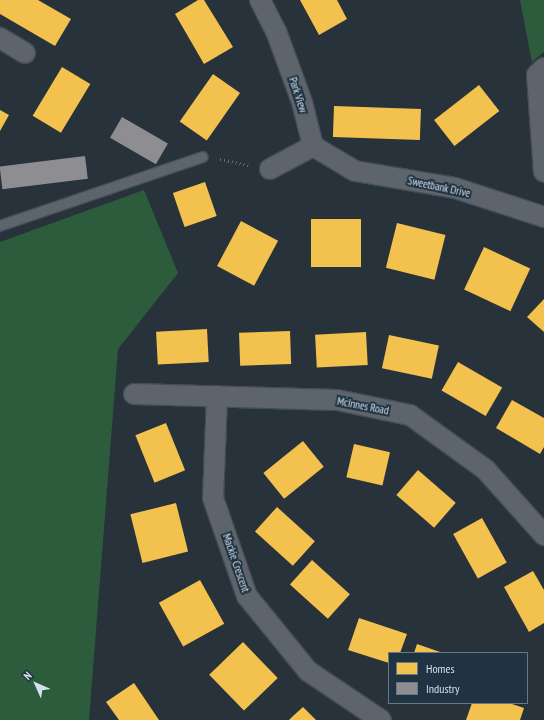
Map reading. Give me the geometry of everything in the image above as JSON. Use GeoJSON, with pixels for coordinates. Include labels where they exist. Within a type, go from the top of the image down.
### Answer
{"type":"FeatureCollection","features":[{"type":"Feature","properties":{"kind":"street","name":"Park View"},"geometry":{"type":"LineString","coordinates":[[260,0],[276,31],[302,102],[313,146]]}},
{"type":"Feature","properties":{"kind":"street"},"geometry":{"type":"LineString","coordinates":[[0,38],[25,53]]}},
{"type":"Feature","properties":{"kind":"street"},"geometry":{"type":"LineString","coordinates":[[544,68],[537,75],[544,172]]}},
{"type":"Feature","properties":{"kind":"street"},"geometry":{"type":"LineString","coordinates":[[270,169],[313,146]]}},
{"type":"Feature","properties":{"kind":"street","name":"Sweetbank Drive"},"geometry":{"type":"LineString","coordinates":[[313,146],[356,171],[455,188],[544,216]]}},
{"type":"Feature","properties":{"kind":"street","name":"McInnes Road"},"geometry":{"type":"LineString","coordinates":[[134,394],[337,400],[410,415],[485,469],[544,535]]}},
{"type":"Feature","properties":{"kind":"street","name":"Mackie Crescent"},"geometry":{"type":"LineString","coordinates":[[217,396],[213,498],[247,596],[308,671],[381,720]]}},
{"type":"Feature","properties":{"kind":"lane"},"geometry":{"type":"LineString","coordinates":[[0,226],[203,157]]}},
{"type":"Feature","properties":{"kind":"path"},"geometry":{"type":"LineString","coordinates":[[203,157],[270,169]]}},
{"type":"Feature","properties":{"kind":"green space"},"geometry":{"type":"Polygon","coordinates":[[[520,0],[544,0],[544,52],[532,62],[520,0]]]}},
{"type":"Feature","properties":{"kind":"green space"},"geometry":{"type":"Polygon","coordinates":[[[144,190],[178,273],[118,349],[89,720],[0,720],[0,242],[144,190]]]}},
{"type":"Feature","properties":{"kind":"building: Homes"},"geometry":{"type":"Polygon","coordinates":[[[0,0],[38,0],[71,19],[55,46],[0,14],[0,0]]]}},
{"type":"Feature","properties":{"kind":"building: Homes"},"geometry":{"type":"Polygon","coordinates":[[[198,0],[204,0],[233,47],[204,64],[175,14],[198,0]]]}},
{"type":"Feature","properties":{"kind":"building: Homes"},"geometry":{"type":"Polygon","coordinates":[[[300,0],[337,0],[347,19],[319,35],[300,0]]]}},
{"type":"Feature","properties":{"kind":"building: Homes"},"geometry":{"type":"Polygon","coordinates":[[[62,67],[90,84],[61,133],[33,116],[62,67]]]}},
{"type":"Feature","properties":{"kind":"building: Homes"},"geometry":{"type":"Polygon","coordinates":[[[213,74],[240,93],[207,140],[180,122],[213,74]]]}},
{"type":"Feature","properties":{"kind":"building: Homes"},"geometry":{"type":"Polygon","coordinates":[[[479,85],[499,111],[454,146],[434,120],[479,85]]]}},
{"type":"Feature","properties":{"kind":"building: Homes"},"geometry":{"type":"Polygon","coordinates":[[[334,106],[421,109],[420,140],[333,137],[334,106]]]}},
{"type":"Feature","properties":{"kind":"building: Homes"},"geometry":{"type":"Polygon","coordinates":[[[0,110],[9,115],[0,131],[0,110]]]}},
{"type":"Feature","properties":{"kind":"building: Homes"},"geometry":{"type":"Polygon","coordinates":[[[205,182],[217,216],[185,227],[173,193],[205,182]]]}},
{"type":"Feature","properties":{"kind":"building: Homes"},"geometry":{"type":"Polygon","coordinates":[[[311,219],[361,219],[361,267],[311,267],[311,219]]]}},
{"type":"Feature","properties":{"kind":"building: Homes"},"geometry":{"type":"Polygon","coordinates":[[[241,221],[278,241],[254,286],[217,266],[241,221]]]}},
{"type":"Feature","properties":{"kind":"building: Homes"},"geometry":{"type":"Polygon","coordinates":[[[397,223],[446,235],[434,280],[386,268],[397,223]]]}},
{"type":"Feature","properties":{"kind":"building: Homes"},"geometry":{"type":"Polygon","coordinates":[[[484,247],[530,269],[510,311],[464,290],[484,247]]]}},
{"type":"Feature","properties":{"kind":"building: Homes"},"geometry":{"type":"Polygon","coordinates":[[[544,299],[544,332],[527,317],[544,299]]]}},
{"type":"Feature","properties":{"kind":"building: Homes"},"geometry":{"type":"Polygon","coordinates":[[[207,329],[209,362],[158,365],[156,332],[207,329]]]}},
{"type":"Feature","properties":{"kind":"building: Homes"},"geometry":{"type":"Polygon","coordinates":[[[290,331],[291,364],[240,366],[239,333],[290,331]]]}},
{"type":"Feature","properties":{"kind":"building: Homes"},"geometry":{"type":"Polygon","coordinates":[[[366,332],[368,365],[317,368],[315,335],[366,332]]]}},
{"type":"Feature","properties":{"kind":"building: Homes"},"geometry":{"type":"Polygon","coordinates":[[[389,335],[439,346],[432,379],[382,368],[389,335]]]}},
{"type":"Feature","properties":{"kind":"building: Homes"},"geometry":{"type":"Polygon","coordinates":[[[458,362],[502,388],[486,416],[442,391],[458,362]]]}},
{"type":"Feature","properties":{"kind":"building: Homes"},"geometry":{"type":"Polygon","coordinates":[[[512,400],[544,418],[544,447],[540,454],[496,428],[512,400]]]}},
{"type":"Feature","properties":{"kind":"building: Homes"},"geometry":{"type":"Polygon","coordinates":[[[166,423],[185,470],[155,483],[135,435],[166,423]]]}},
{"type":"Feature","properties":{"kind":"building: Homes"},"geometry":{"type":"Polygon","coordinates":[[[303,441],[324,467],[284,499],[263,473],[303,441]]]}},
{"type":"Feature","properties":{"kind":"building: Homes"},"geometry":{"type":"Polygon","coordinates":[[[354,444],[390,452],[382,485],[346,477],[354,444]]]}},
{"type":"Feature","properties":{"kind":"building: Homes"},"geometry":{"type":"Polygon","coordinates":[[[418,470],[456,503],[434,528],[396,495],[418,470]]]}},
{"type":"Feature","properties":{"kind":"building: Homes"},"geometry":{"type":"Polygon","coordinates":[[[176,503],[188,552],[142,563],[130,514],[176,503]]]}},
{"type":"Feature","properties":{"kind":"building: Homes"},"geometry":{"type":"Polygon","coordinates":[[[277,507],[315,541],[293,566],[255,532],[277,507]]]}},
{"type":"Feature","properties":{"kind":"building: Homes"},"geometry":{"type":"Polygon","coordinates":[[[482,518],[507,563],[478,579],[453,534],[482,518]]]}},
{"type":"Feature","properties":{"kind":"building: Homes"},"geometry":{"type":"Polygon","coordinates":[[[312,560],[350,594],[328,619],[290,585],[312,560]]]}},
{"type":"Feature","properties":{"kind":"building: Homes"},"geometry":{"type":"Polygon","coordinates":[[[533,571],[544,590],[544,623],[529,632],[504,587],[533,571]]]}},
{"type":"Feature","properties":{"kind":"building: Homes"},"geometry":{"type":"Polygon","coordinates":[[[200,580],[224,624],[183,647],[159,603],[200,580]]]}},
{"type":"Feature","properties":{"kind":"building: Homes"},"geometry":{"type":"Polygon","coordinates":[[[359,618],[407,634],[400,652],[388,652],[388,663],[348,650],[359,618]]]}},
{"type":"Feature","properties":{"kind":"building: Homes"},"geometry":{"type":"Polygon","coordinates":[[[243,642],[278,678],[244,711],[209,675],[243,642]]]}},
{"type":"Feature","properties":{"kind":"building: Homes"},"geometry":{"type":"Polygon","coordinates":[[[417,644],[440,652],[414,652],[417,644]]]}},
{"type":"Feature","properties":{"kind":"building: Homes"},"geometry":{"type":"Polygon","coordinates":[[[134,683],[159,720],[119,720],[106,702],[134,683]]]}},
{"type":"Feature","properties":{"kind":"building: Homes"},"geometry":{"type":"Polygon","coordinates":[[[472,704],[512,704],[524,708],[520,720],[466,720],[472,704]]]}},
{"type":"Feature","properties":{"kind":"building: Homes"},"geometry":{"type":"Polygon","coordinates":[[[303,707],[316,720],[289,720],[293,716],[303,707]]]}},
{"type":"Feature","properties":{"kind":"building: Industry"},"geometry":{"type":"Polygon","coordinates":[[[122,117],[168,144],[156,164],[110,138],[122,117]]]}},
{"type":"Feature","properties":{"kind":"building: Industry"},"geometry":{"type":"Polygon","coordinates":[[[85,156],[88,179],[2,189],[0,166],[85,156]]]}}]}
